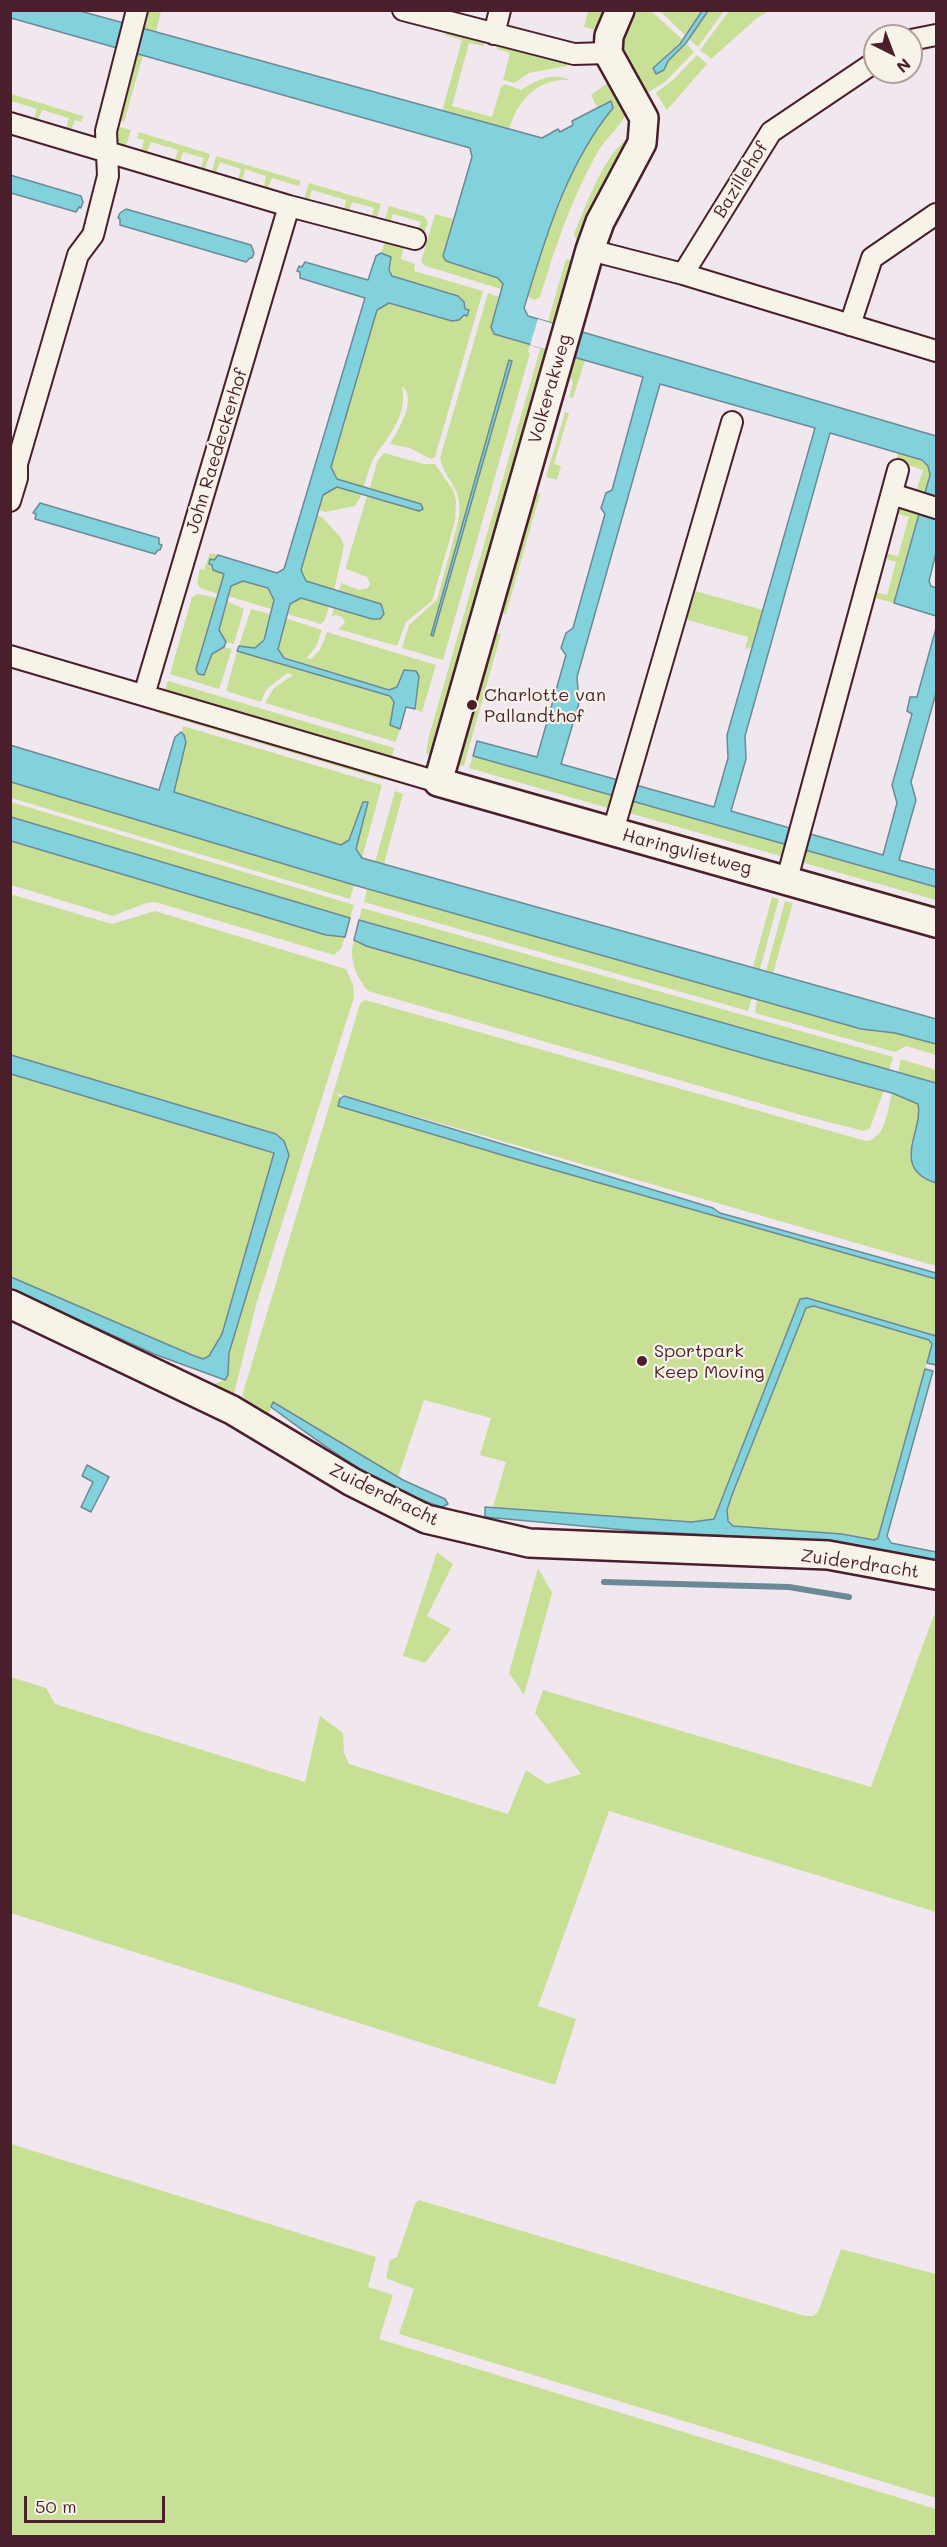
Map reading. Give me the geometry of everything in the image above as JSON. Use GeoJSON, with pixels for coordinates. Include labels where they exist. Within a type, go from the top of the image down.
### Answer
{"type":"FeatureCollection","features":[{"type":"Feature","properties":{"kind":"street"},"geometry":{"type":"LineString","coordinates":[[403,10],[574,54],[608,53],[609,36],[620,10]]}},
{"type":"Feature","properties":{"kind":"street"},"geometry":{"type":"LineString","coordinates":[[494,34],[500,10]]}},
{"type":"Feature","properties":{"kind":"street"},"geometry":{"type":"LineString","coordinates":[[10,501],[17,477],[17,464],[78,255],[93,235],[108,176],[106,131],[136,15]]}},
{"type":"Feature","properties":{"kind":"street","name":"Volkerakweg"},"geometry":{"type":"LineString","coordinates":[[438,782],[590,250],[600,222],[642,143],[644,118],[608,53]]}},
{"type":"Feature","properties":{"kind":"street","name":"Bazillehof"},"geometry":{"type":"LineString","coordinates":[[683,274],[771,132],[863,70]]}},
{"type":"Feature","properties":{"kind":"street"},"geometry":{"type":"LineString","coordinates":[[10,123],[289,206],[415,239]]}},
{"type":"Feature","properties":{"kind":"street","name":"John Raedeckerhof"},"geometry":{"type":"LineString","coordinates":[[144,695],[289,206]]}},
{"type":"Feature","properties":{"kind":"street"},"geometry":{"type":"LineString","coordinates":[[850,325],[872,258],[936,214]]}},
{"type":"Feature","properties":{"kind":"street"},"geometry":{"type":"LineString","coordinates":[[590,250],[683,274],[936,351]]}},
{"type":"Feature","properties":{"kind":"street"},"geometry":{"type":"LineString","coordinates":[[616,820],[732,422]]}},
{"type":"Feature","properties":{"kind":"street"},"geometry":{"type":"LineString","coordinates":[[789,868],[898,470]]}},
{"type":"Feature","properties":{"kind":"street"},"geometry":{"type":"LineString","coordinates":[[892,494],[936,508]]}},
{"type":"Feature","properties":{"kind":"street"},"geometry":{"type":"LineString","coordinates":[[10,656],[438,782]]}},
{"type":"Feature","properties":{"kind":"street","name":"Haringvlietweg"},"geometry":{"type":"LineString","coordinates":[[438,782],[616,820],[789,868],[936,923]]}},
{"type":"Feature","properties":{"kind":"street","name":"Zuiderdracht"},"geometry":{"type":"LineString","coordinates":[[10,1304],[232,1410],[352,1482],[426,1519],[529,1544],[828,1555],[936,1575]]}},
{"type":"Feature","properties":{"kind":"green space"},"geometry":{"type":"Polygon","coordinates":[[[146,11],[161,12],[156,31],[144,28],[146,11]]]}},
{"type":"Feature","properties":{"kind":"green space"},"geometry":{"type":"Polygon","coordinates":[[[588,11],[603,11],[595,30],[584,27],[588,11]]]}},
{"type":"Feature","properties":{"kind":"green space"},"geometry":{"type":"Polygon","coordinates":[[[637,11],[651,11],[683,40],[653,68],[664,70],[668,61],[686,43],[694,52],[665,82],[647,93],[623,46],[624,34],[637,11]]]}},
{"type":"Feature","properties":{"kind":"green space"},"geometry":{"type":"Polygon","coordinates":[[[660,11],[702,11],[686,36],[660,11]]]}},
{"type":"Feature","properties":{"kind":"green space"},"geometry":{"type":"Polygon","coordinates":[[[708,11],[724,11],[698,47],[689,39],[708,11]]]}},
{"type":"Feature","properties":{"kind":"green space"},"geometry":{"type":"Polygon","coordinates":[[[729,11],[769,11],[757,18],[711,59],[700,50],[729,11]]]}},
{"type":"Feature","properties":{"kind":"green space"},"geometry":{"type":"Polygon","coordinates":[[[448,29],[487,40],[483,46],[469,43],[452,106],[492,117],[501,87],[505,84],[521,90],[545,78],[557,77],[570,80],[548,83],[531,93],[518,109],[509,129],[442,111],[462,40],[445,35],[448,29]]]}},
{"type":"Feature","properties":{"kind":"green space"},"geometry":{"type":"Polygon","coordinates":[[[495,43],[567,60],[567,66],[529,73],[514,83],[503,80],[510,53],[497,49],[495,43]]]}},
{"type":"Feature","properties":{"kind":"green space"},"geometry":{"type":"Polygon","coordinates":[[[136,53],[143,55],[124,122],[118,120],[136,53]]]}},
{"type":"Feature","properties":{"kind":"green space"},"geometry":{"type":"Polygon","coordinates":[[[697,55],[707,64],[667,110],[656,93],[673,80],[697,55]]]}},
{"type":"Feature","properties":{"kind":"green space"},"geometry":{"type":"Polygon","coordinates":[[[606,84],[610,85],[626,114],[599,149],[587,172],[564,224],[540,297],[534,300],[528,297],[551,222],[583,151],[613,108],[609,101],[597,107],[591,95],[606,84]]]}},
{"type":"Feature","properties":{"kind":"green space"},"geometry":{"type":"Polygon","coordinates":[[[11,94],[83,116],[81,122],[75,120],[71,130],[66,128],[69,118],[42,110],[38,120],[34,119],[37,109],[11,101],[11,94]]]}},
{"type":"Feature","properties":{"kind":"green space"},"geometry":{"type":"Polygon","coordinates":[[[116,126],[131,130],[125,149],[119,147],[113,137],[116,126]]]}},
{"type":"Feature","properties":{"kind":"green space"},"geometry":{"type":"Polygon","coordinates":[[[139,132],[210,154],[205,169],[201,168],[204,158],[183,152],[180,162],[175,160],[178,150],[151,142],[147,152],[141,151],[144,140],[137,138],[139,132]]]}},
{"type":"Feature","properties":{"kind":"green space"},"geometry":{"type":"Polygon","coordinates":[[[631,137],[581,243],[577,242],[574,234],[604,167],[622,144],[631,137]]]}},
{"type":"Feature","properties":{"kind":"green space"},"geometry":{"type":"Polygon","coordinates":[[[216,156],[301,181],[299,186],[272,178],[268,188],[264,187],[266,176],[245,169],[242,180],[238,179],[241,169],[220,162],[216,173],[212,172],[216,156]]]}},
{"type":"Feature","properties":{"kind":"green space"},"geometry":{"type":"Polygon","coordinates":[[[309,183],[381,204],[376,220],[371,219],[374,208],[352,202],[349,212],[344,210],[346,200],[312,190],[309,200],[304,199],[309,183]]]}},
{"type":"Feature","properties":{"kind":"green space"},"geometry":{"type":"Polygon","coordinates":[[[389,206],[424,216],[428,222],[423,237],[417,235],[421,222],[393,214],[389,224],[384,222],[389,206]]]}},
{"type":"Feature","properties":{"kind":"green space"},"geometry":{"type":"Polygon","coordinates":[[[435,214],[453,219],[443,256],[446,261],[498,278],[503,284],[501,289],[426,266],[421,262],[435,214]]]}},
{"type":"Feature","properties":{"kind":"green space"},"geometry":{"type":"Polygon","coordinates":[[[385,241],[404,246],[401,259],[415,264],[414,271],[483,291],[435,457],[431,459],[410,448],[390,444],[402,423],[407,406],[408,399],[402,386],[400,415],[392,432],[373,460],[363,488],[337,479],[330,467],[377,310],[389,303],[452,321],[459,320],[469,310],[465,309],[458,295],[392,276],[389,270],[391,257],[381,253],[385,241]]]}},
{"type":"Feature","properties":{"kind":"green space"},"geometry":{"type":"Polygon","coordinates":[[[566,259],[577,262],[430,756],[426,753],[429,736],[566,259]]]}},
{"type":"Feature","properties":{"kind":"green space"},"geometry":{"type":"Polygon","coordinates":[[[488,293],[499,297],[491,327],[494,334],[530,345],[528,352],[530,353],[443,660],[402,648],[409,625],[437,600],[458,522],[457,493],[440,458],[488,293]],[[510,360],[431,634],[433,636],[512,361],[510,360]]]}},
{"type":"Feature","properties":{"kind":"green space"},"geometry":{"type":"Polygon","coordinates":[[[573,357],[585,360],[573,398],[569,397],[573,382],[567,372],[573,357]]]}},
{"type":"Feature","properties":{"kind":"green space"},"geometry":{"type":"Polygon","coordinates":[[[565,412],[569,413],[554,464],[561,466],[557,480],[546,477],[565,412]]]}},
{"type":"Feature","properties":{"kind":"green space"},"geometry":{"type":"Polygon","coordinates":[[[384,453],[424,464],[435,464],[453,490],[456,501],[455,521],[432,601],[406,622],[397,646],[338,629],[345,623],[342,617],[335,615],[331,617],[334,608],[377,619],[381,604],[339,591],[341,583],[359,590],[368,588],[370,584],[367,577],[346,569],[367,496],[421,511],[421,504],[369,490],[378,460],[384,453]]]}},
{"type":"Feature","properties":{"kind":"green space"},"geometry":{"type":"Polygon","coordinates":[[[898,453],[919,460],[928,467],[929,479],[924,500],[914,498],[923,470],[896,461],[898,453]]]}},
{"type":"Feature","properties":{"kind":"green space"},"geometry":{"type":"Polygon","coordinates":[[[337,487],[362,494],[355,506],[325,512],[319,510],[323,495],[337,487]]]}},
{"type":"Feature","properties":{"kind":"green space"},"geometry":{"type":"Polygon","coordinates":[[[529,491],[540,494],[506,614],[495,611],[529,491]]]}},
{"type":"Feature","properties":{"kind":"green space"},"geometry":{"type":"Polygon","coordinates":[[[913,504],[921,507],[894,603],[872,597],[874,592],[887,595],[896,562],[884,558],[885,553],[898,556],[909,517],[896,513],[898,508],[910,511],[913,504]]]}},
{"type":"Feature","properties":{"kind":"green space"},"geometry":{"type":"Polygon","coordinates":[[[317,515],[323,518],[341,538],[344,546],[334,590],[306,582],[301,571],[317,515]]]}},
{"type":"Feature","properties":{"kind":"green space"},"geometry":{"type":"Polygon","coordinates":[[[210,553],[218,555],[212,565],[224,574],[218,594],[200,588],[197,582],[200,569],[204,570],[210,553]]]}},
{"type":"Feature","properties":{"kind":"green space"},"geometry":{"type":"Polygon","coordinates":[[[243,581],[268,588],[274,600],[271,609],[228,596],[231,586],[243,581]]]}},
{"type":"Feature","properties":{"kind":"green space"},"geometry":{"type":"Polygon","coordinates":[[[692,590],[763,610],[752,647],[745,649],[748,637],[684,619],[692,590]]]}},
{"type":"Feature","properties":{"kind":"green space"},"geometry":{"type":"Polygon","coordinates":[[[198,594],[217,598],[196,669],[205,673],[212,654],[224,647],[232,649],[219,689],[170,674],[192,597],[198,594]]]}},
{"type":"Feature","properties":{"kind":"green space"},"geometry":{"type":"Polygon","coordinates":[[[301,598],[329,606],[325,620],[321,624],[287,614],[290,604],[301,598]]]}},
{"type":"Feature","properties":{"kind":"green space"},"geometry":{"type":"Polygon","coordinates":[[[227,601],[244,609],[234,644],[226,642],[219,630],[227,601]]]}},
{"type":"Feature","properties":{"kind":"green space"},"geometry":{"type":"Polygon","coordinates":[[[251,609],[270,614],[262,643],[251,649],[239,646],[251,609]]]}},
{"type":"Feature","properties":{"kind":"green space"},"geometry":{"type":"Polygon","coordinates":[[[285,618],[322,630],[316,646],[307,658],[311,659],[320,650],[327,632],[436,665],[422,712],[415,709],[419,676],[402,672],[397,687],[389,690],[282,656],[278,646],[285,618]]]}},
{"type":"Feature","properties":{"kind":"green space"},"geometry":{"type":"Polygon","coordinates":[[[489,631],[501,634],[464,765],[460,766],[456,763],[489,631]]]}},
{"type":"Feature","properties":{"kind":"green space"},"geometry":{"type":"Polygon","coordinates":[[[237,651],[390,696],[394,702],[390,725],[400,729],[396,742],[265,703],[274,688],[293,675],[287,673],[266,690],[261,702],[226,691],[237,651]]]}},
{"type":"Feature","properties":{"kind":"green space"},"geometry":{"type":"Polygon","coordinates":[[[168,681],[394,748],[391,762],[168,695],[165,689],[168,681]]]}},
{"type":"Feature","properties":{"kind":"green space"},"geometry":{"type":"Polygon","coordinates":[[[160,707],[385,776],[384,780],[158,713],[160,707]]]}},
{"type":"Feature","properties":{"kind":"green space"},"geometry":{"type":"Polygon","coordinates":[[[183,726],[382,785],[362,858],[356,849],[368,802],[363,802],[349,840],[341,845],[174,792],[186,742],[182,733],[183,726]]]}},
{"type":"Feature","properties":{"kind":"green space"},"geometry":{"type":"Polygon","coordinates":[[[473,756],[618,797],[615,810],[469,768],[473,756]]]}},
{"type":"Feature","properties":{"kind":"green space"},"geometry":{"type":"Polygon","coordinates":[[[468,774],[601,811],[599,819],[465,781],[468,774]]]}},
{"type":"Feature","properties":{"kind":"green space"},"geometry":{"type":"Polygon","coordinates":[[[10,782],[354,885],[350,899],[11,798],[10,782]]]}},
{"type":"Feature","properties":{"kind":"green space"},"geometry":{"type":"Polygon","coordinates":[[[395,791],[403,794],[384,864],[375,862],[395,791]]]}},
{"type":"Feature","properties":{"kind":"green space"},"geometry":{"type":"Polygon","coordinates":[[[632,801],[788,845],[784,857],[629,813],[632,801]]]}},
{"type":"Feature","properties":{"kind":"green space"},"geometry":{"type":"Polygon","coordinates":[[[11,802],[354,905],[350,918],[11,817],[11,802]]]}},
{"type":"Feature","properties":{"kind":"green space"},"geometry":{"type":"Polygon","coordinates":[[[640,822],[770,859],[768,866],[637,830],[640,822]]]}},
{"type":"Feature","properties":{"kind":"green space"},"geometry":{"type":"Polygon","coordinates":[[[10,841],[326,935],[345,937],[341,949],[334,955],[155,902],[146,903],[113,916],[11,885],[10,841]]]}},
{"type":"Feature","properties":{"kind":"green space"},"geometry":{"type":"Polygon","coordinates":[[[801,848],[936,887],[936,900],[797,861],[801,848]]]}},
{"type":"Feature","properties":{"kind":"green space"},"geometry":{"type":"Polygon","coordinates":[[[808,870],[936,906],[936,914],[806,877],[808,870]]]}},
{"type":"Feature","properties":{"kind":"green space"},"geometry":{"type":"Polygon","coordinates":[[[367,889],[752,998],[748,1011],[364,902],[367,889]]]}},
{"type":"Feature","properties":{"kind":"green space"},"geometry":{"type":"Polygon","coordinates":[[[10,894],[112,924],[155,911],[346,969],[353,985],[354,997],[256,1305],[234,1394],[212,1385],[224,1380],[227,1375],[229,1353],[288,1155],[286,1146],[276,1134],[11,1055],[10,894]]]}},
{"type":"Feature","properties":{"kind":"green space"},"geometry":{"type":"Polygon","coordinates":[[[772,897],[779,899],[760,969],[753,967],[772,897]]]}},
{"type":"Feature","properties":{"kind":"green space"},"geometry":{"type":"Polygon","coordinates":[[[785,901],[793,903],[773,973],[766,971],[785,901]]]}},
{"type":"Feature","properties":{"kind":"green space"},"geometry":{"type":"Polygon","coordinates":[[[362,908],[893,1057],[889,1071],[359,920],[362,908]]]}},
{"type":"Feature","properties":{"kind":"green space"},"geometry":{"type":"Polygon","coordinates":[[[354,940],[366,946],[768,1060],[884,1090],[870,1128],[864,1131],[801,1115],[368,991],[354,967],[352,946],[354,940]]]}},
{"type":"Feature","properties":{"kind":"green space"},"geometry":{"type":"Polygon","coordinates":[[[757,999],[861,1029],[895,1033],[936,1044],[936,1055],[906,1046],[895,1052],[755,1013],[757,999]]]}},
{"type":"Feature","properties":{"kind":"green space"},"geometry":{"type":"Polygon","coordinates":[[[365,1000],[866,1141],[873,1139],[882,1129],[892,1093],[916,1102],[919,1118],[911,1145],[911,1154],[914,1164],[921,1173],[936,1183],[936,1266],[335,1093],[341,1097],[340,1099],[512,1158],[936,1279],[936,1336],[807,1298],[800,1299],[714,1519],[714,1527],[491,1514],[506,1462],[480,1455],[491,1418],[424,1400],[398,1477],[274,1403],[267,1416],[242,1396],[360,1004],[365,1000]]]}},
{"type":"Feature","properties":{"kind":"green space"},"geometry":{"type":"Polygon","coordinates":[[[901,1059],[936,1070],[936,1083],[898,1072],[901,1059]]]}},
{"type":"Feature","properties":{"kind":"green space"},"geometry":{"type":"Polygon","coordinates":[[[10,1074],[274,1153],[222,1334],[209,1356],[203,1359],[192,1355],[11,1277],[10,1074]]]}},
{"type":"Feature","properties":{"kind":"green space"},"geometry":{"type":"Polygon","coordinates":[[[814,1306],[929,1340],[932,1344],[880,1535],[875,1540],[842,1534],[733,1526],[726,1516],[732,1495],[803,1313],[806,1308],[814,1306]]]}},
{"type":"Feature","properties":{"kind":"green space"},"geometry":{"type":"Polygon","coordinates":[[[437,1552],[453,1564],[427,1616],[451,1629],[425,1663],[403,1656],[437,1552]]]}},
{"type":"Feature","properties":{"kind":"green space"},"geometry":{"type":"Polygon","coordinates":[[[538,1568],[552,1593],[524,1695],[509,1673],[538,1568]]]}},
{"type":"Feature","properties":{"kind":"green space"},"geometry":{"type":"Polygon","coordinates":[[[934,1615],[936,1615],[936,1912],[609,1811],[538,2006],[576,2019],[555,2085],[11,1913],[11,1677],[46,1688],[55,1704],[305,1782],[320,1716],[343,1733],[344,1753],[349,1764],[508,1814],[526,1770],[547,1784],[581,1774],[535,1713],[543,1690],[871,1787],[934,1615]]]}},
{"type":"Feature","properties":{"kind":"green space"},"geometry":{"type":"Polygon","coordinates":[[[11,2144],[376,2257],[368,2287],[393,2295],[379,2339],[936,2509],[936,2536],[11,2536],[11,2144]]]}},
{"type":"Feature","properties":{"kind":"green space"},"geometry":{"type":"Polygon","coordinates":[[[419,2200],[805,2316],[813,2316],[818,2312],[841,2249],[936,2274],[936,2498],[399,2334],[414,2289],[386,2278],[390,2260],[397,2257],[415,2204],[419,2200]]]}},
{"type":"Feature","properties":{"kind":"water"},"geometry":{"type":"Polygon","coordinates":[[[10,11],[80,11],[542,138],[558,129],[560,132],[573,125],[572,121],[611,101],[613,108],[582,154],[549,229],[524,308],[528,316],[936,436],[936,553],[929,581],[931,586],[936,588],[936,616],[894,603],[930,475],[928,466],[922,460],[830,433],[745,736],[746,759],[731,811],[883,855],[897,803],[892,785],[912,714],[907,711],[910,697],[917,697],[936,628],[936,693],[911,782],[916,800],[899,860],[936,870],[936,887],[473,756],[477,741],[537,757],[566,655],[561,648],[566,633],[573,628],[605,514],[601,508],[606,493],[612,490],[643,377],[494,334],[491,327],[503,284],[498,278],[446,261],[443,256],[472,157],[470,148],[11,18],[10,11]],[[660,384],[577,677],[579,703],[561,764],[714,807],[728,758],[727,735],[815,428],[660,384]]]}},
{"type":"Feature","properties":{"kind":"water"},"geometry":{"type":"Polygon","coordinates":[[[702,11],[708,11],[686,43],[668,61],[664,70],[656,74],[653,68],[680,44],[702,11]]]}},
{"type":"Feature","properties":{"kind":"water"},"geometry":{"type":"Polygon","coordinates":[[[10,175],[81,196],[83,202],[81,208],[79,207],[76,212],[11,193],[10,175]]]}},
{"type":"Feature","properties":{"kind":"water"},"geometry":{"type":"Polygon","coordinates":[[[126,209],[251,245],[254,253],[252,258],[246,262],[120,225],[118,218],[120,213],[126,209]]]}},
{"type":"Feature","properties":{"kind":"water"},"geometry":{"type":"Polygon","coordinates":[[[381,253],[391,257],[389,270],[392,276],[458,296],[464,302],[465,309],[469,310],[467,316],[464,315],[459,320],[452,321],[389,303],[377,310],[331,467],[337,479],[421,504],[423,509],[419,511],[337,487],[323,495],[301,570],[306,581],[381,604],[384,614],[380,619],[372,619],[301,598],[290,604],[278,649],[284,658],[389,690],[397,687],[404,670],[416,671],[419,676],[415,709],[406,707],[400,729],[390,725],[394,702],[390,696],[237,651],[239,646],[255,648],[264,640],[274,600],[268,588],[243,581],[231,586],[219,630],[226,642],[224,647],[212,654],[204,675],[198,674],[196,669],[224,574],[213,570],[212,565],[209,564],[210,559],[214,560],[218,555],[277,573],[284,569],[365,298],[300,278],[300,272],[297,271],[299,266],[302,267],[305,262],[368,280],[376,256],[381,253]]]}},
{"type":"Feature","properties":{"kind":"water"},"geometry":{"type":"Polygon","coordinates":[[[509,360],[512,361],[433,636],[431,635],[509,360]]]}},
{"type":"Feature","properties":{"kind":"water"},"geometry":{"type":"Polygon","coordinates":[[[40,503],[159,538],[159,544],[162,545],[155,554],[35,519],[36,514],[33,513],[40,503]]]}},
{"type":"Feature","properties":{"kind":"water"},"geometry":{"type":"Polygon","coordinates":[[[181,732],[186,742],[174,792],[341,845],[349,840],[363,802],[368,802],[356,849],[362,858],[936,1019],[936,1044],[895,1033],[861,1029],[354,885],[11,782],[10,745],[159,790],[175,737],[181,732]]]}},
{"type":"Feature","properties":{"kind":"water"},"geometry":{"type":"Polygon","coordinates":[[[11,817],[350,918],[345,937],[326,935],[11,841],[11,817]]]}},
{"type":"Feature","properties":{"kind":"water"},"geometry":{"type":"Polygon","coordinates":[[[359,920],[936,1083],[936,1183],[922,1176],[914,1168],[911,1158],[919,1114],[918,1104],[892,1093],[366,946],[354,940],[359,920]]]}},
{"type":"Feature","properties":{"kind":"water"},"geometry":{"type":"Polygon","coordinates":[[[11,1055],[276,1134],[284,1141],[289,1155],[229,1353],[228,1375],[225,1380],[154,1354],[11,1289],[11,1277],[203,1359],[209,1356],[222,1334],[274,1153],[11,1074],[11,1055]]]}},
{"type":"Feature","properties":{"kind":"water"},"geometry":{"type":"Polygon","coordinates":[[[344,1096],[713,1208],[720,1213],[936,1273],[936,1279],[338,1106],[340,1099],[344,1096]]]}},
{"type":"Feature","properties":{"kind":"water"},"geometry":{"type":"Polygon","coordinates":[[[807,1298],[936,1336],[936,1365],[927,1363],[932,1344],[929,1340],[814,1306],[806,1308],[732,1495],[727,1510],[728,1521],[733,1526],[842,1534],[874,1540],[878,1538],[925,1369],[933,1371],[887,1536],[891,1543],[936,1552],[936,1561],[828,1541],[636,1531],[485,1517],[485,1507],[692,1522],[714,1519],[800,1299],[807,1298]]]}},
{"type":"Feature","properties":{"kind":"water"},"geometry":{"type":"Polygon","coordinates":[[[273,1402],[403,1480],[445,1499],[448,1504],[442,1507],[419,1499],[374,1477],[331,1450],[271,1407],[273,1402]]]}},
{"type":"Feature","properties":{"kind":"water"},"geometry":{"type":"Polygon","coordinates":[[[87,1465],[109,1477],[91,1512],[81,1507],[93,1482],[82,1476],[87,1465]]]}},
{"type":"Feature","properties":{"kind":"pier"},"geometry":{"type":"Polygon","coordinates":[[[538,319],[580,332],[573,357],[530,345],[538,319]]]}},
{"type":"Feature","properties":{"kind":"waterway"},"geometry":{"type":"LineString","coordinates":[[604,1582],[789,1587],[849,1597]]}},
{"type":"Feature","properties":{"kind":"place","name":"Charlotte van Pallandthof"},"geometry":{"type":"Point","coordinates":[472,705]}},
{"type":"Feature","properties":{"kind":"place","name":"Sportpark Keep Moving"},"geometry":{"type":"Point","coordinates":[642,1361]}}]}
